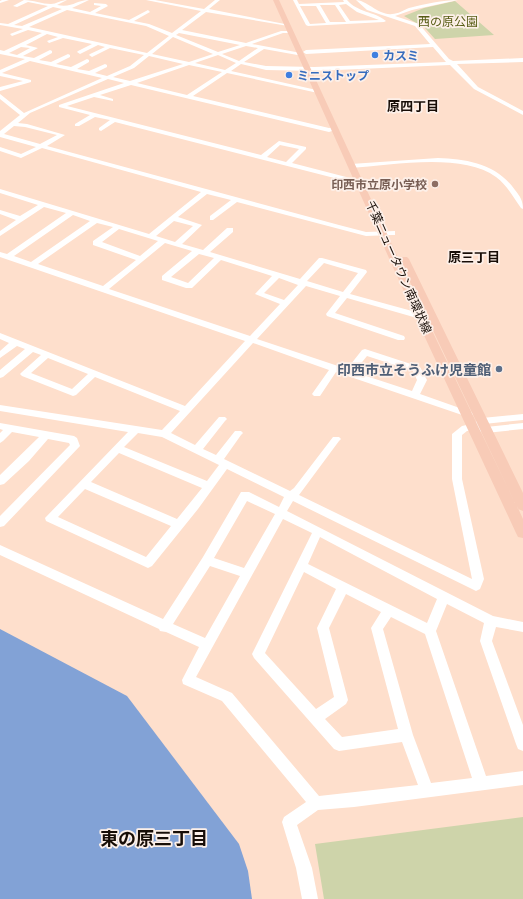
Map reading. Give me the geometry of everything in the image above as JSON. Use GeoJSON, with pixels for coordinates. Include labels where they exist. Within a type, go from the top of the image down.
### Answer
{"type":"FeatureCollection","features":[{"type":"Feature","properties":{"kind":"main road","name":"千葉ニュータウン南環状線"},"geometry":{"type":"LineString","coordinates":[[276,0],[289,28],[311,68],[388,234],[481,426],[523,506]]}},
{"type":"Feature","properties":{"kind":"main road","name":"千葉ニュータウン南環状線"},"geometry":{"type":"LineString","coordinates":[[281,0],[303,53]]}},
{"type":"Feature","properties":{"kind":"main road","name":"千葉ニュータウン南環状線"},"geometry":{"type":"LineString","coordinates":[[311,68],[318,91],[335,129],[356,165],[359,180],[388,234],[420,316],[468,414],[481,426],[523,533]]}},
{"type":"Feature","properties":{"kind":"street"},"geometry":{"type":"LineString","coordinates":[[0,2],[7,0]]}},
{"type":"Feature","properties":{"kind":"street"},"geometry":{"type":"LineString","coordinates":[[15,6],[27,0],[130,21],[161,30],[238,62],[266,68],[311,68],[523,59]]}},
{"type":"Feature","properties":{"kind":"street"},"geometry":{"type":"LineString","coordinates":[[9,24],[65,0]]}},
{"type":"Feature","properties":{"kind":"street"},"geometry":{"type":"LineString","coordinates":[[12,35],[87,0]]}},
{"type":"Feature","properties":{"kind":"street"},"geometry":{"type":"LineString","coordinates":[[148,0],[289,28]]}},
{"type":"Feature","properties":{"kind":"street"},"geometry":{"type":"LineString","coordinates":[[0,134],[23,115],[132,67],[218,0]]}},
{"type":"Feature","properties":{"kind":"street"},"geometry":{"type":"LineString","coordinates":[[358,0],[366,7],[417,25],[467,81],[478,89],[523,113]]}},
{"type":"Feature","properties":{"kind":"street"},"geometry":{"type":"LineString","coordinates":[[392,16],[441,1],[456,0]]}},
{"type":"Feature","properties":{"kind":"street"},"geometry":{"type":"LineString","coordinates":[[346,1],[353,9],[384,21],[369,23],[308,25],[296,2],[317,4],[346,1]]}},
{"type":"Feature","properties":{"kind":"street"},"geometry":{"type":"LineString","coordinates":[[336,3],[349,24]]}},
{"type":"Feature","properties":{"kind":"street"},"geometry":{"type":"LineString","coordinates":[[91,13],[106,5],[96,4]]}},
{"type":"Feature","properties":{"kind":"street"},"geometry":{"type":"LineString","coordinates":[[317,4],[329,24]]}},
{"type":"Feature","properties":{"kind":"street"},"geometry":{"type":"LineString","coordinates":[[353,9],[366,7]]}},
{"type":"Feature","properties":{"kind":"street"},"geometry":{"type":"LineString","coordinates":[[130,21],[148,11]]}},
{"type":"Feature","properties":{"kind":"street"},"geometry":{"type":"LineString","coordinates":[[369,23],[366,18],[371,16]]}},
{"type":"Feature","properties":{"kind":"street"},"geometry":{"type":"LineString","coordinates":[[0,24],[9,24],[48,32],[318,91]]}},
{"type":"Feature","properties":{"kind":"street"},"geometry":{"type":"LineString","coordinates":[[289,28],[283,32],[192,64],[61,106],[350,180],[359,180]]}},
{"type":"Feature","properties":{"kind":"street"},"geometry":{"type":"LineString","coordinates":[[178,31],[262,48],[303,53],[434,45]]}},
{"type":"Feature","properties":{"kind":"street"},"geometry":{"type":"LineString","coordinates":[[2,53],[48,32]]}},
{"type":"Feature","properties":{"kind":"street"},"geometry":{"type":"LineString","coordinates":[[49,42],[63,36]]}},
{"type":"Feature","properties":{"kind":"street"},"geometry":{"type":"LineString","coordinates":[[80,52],[98,43]]}},
{"type":"Feature","properties":{"kind":"street"},"geometry":{"type":"LineString","coordinates":[[5,64],[35,48],[20,45]]}},
{"type":"Feature","properties":{"kind":"street"},"geometry":{"type":"LineString","coordinates":[[92,55],[110,46]]}},
{"type":"Feature","properties":{"kind":"street"},"geometry":{"type":"LineString","coordinates":[[187,96],[262,48]]}},
{"type":"Feature","properties":{"kind":"street"},"geometry":{"type":"LineString","coordinates":[[0,73],[50,52]]}},
{"type":"Feature","properties":{"kind":"street"},"geometry":{"type":"LineString","coordinates":[[2,53],[329,130],[335,129]]}},
{"type":"Feature","properties":{"kind":"street"},"geometry":{"type":"LineString","coordinates":[[52,64],[68,56]]}},
{"type":"Feature","properties":{"kind":"street"},"geometry":{"type":"LineString","coordinates":[[72,69],[87,61]]}},
{"type":"Feature","properties":{"kind":"street"},"geometry":{"type":"LineString","coordinates":[[448,61],[463,82],[473,90],[523,116]]}},
{"type":"Feature","properties":{"kind":"street"},"geometry":{"type":"LineString","coordinates":[[90,73],[105,66]]}},
{"type":"Feature","properties":{"kind":"street"},"geometry":{"type":"LineString","coordinates":[[0,73],[29,81],[0,89]]}},
{"type":"Feature","properties":{"kind":"street"},"geometry":{"type":"LineString","coordinates":[[94,95],[111,100]]}},
{"type":"Feature","properties":{"kind":"street"},"geometry":{"type":"LineString","coordinates":[[0,96],[3,102],[23,115]]}},
{"type":"Feature","properties":{"kind":"street"},"geometry":{"type":"LineString","coordinates":[[77,125],[94,115]]}},
{"type":"Feature","properties":{"kind":"street"},"geometry":{"type":"LineString","coordinates":[[101,128],[114,120]]}},
{"type":"Feature","properties":{"kind":"street"},"geometry":{"type":"LineString","coordinates":[[0,149],[21,156],[62,135],[12,124]]}},
{"type":"Feature","properties":{"kind":"street"},"geometry":{"type":"LineString","coordinates":[[0,134],[366,234],[388,234]]}},
{"type":"Feature","properties":{"kind":"street"},"geometry":{"type":"LineString","coordinates":[[262,158],[279,143],[304,148],[287,164]]}},
{"type":"Feature","properties":{"kind":"street"},"geometry":{"type":"LineString","coordinates":[[356,165],[438,160],[461,161],[474,164],[497,174],[506,182],[523,207]]}},
{"type":"Feature","properties":{"kind":"street"},"geometry":{"type":"LineString","coordinates":[[0,190],[344,296],[420,316]]}},
{"type":"Feature","properties":{"kind":"street"},"geometry":{"type":"LineString","coordinates":[[150,237],[206,191]]}},
{"type":"Feature","properties":{"kind":"street"},"geometry":{"type":"LineString","coordinates":[[213,218],[236,199]]}},
{"type":"Feature","properties":{"kind":"street"},"geometry":{"type":"LineString","coordinates":[[0,234],[43,204]]}},
{"type":"Feature","properties":{"kind":"street"},"geometry":{"type":"LineString","coordinates":[[0,212],[21,219]]}},
{"type":"Feature","properties":{"kind":"street"},"geometry":{"type":"LineString","coordinates":[[8,257],[71,213]]}},
{"type":"Feature","properties":{"kind":"street"},"geometry":{"type":"LineString","coordinates":[[173,218],[198,225],[176,245]]}},
{"type":"Feature","properties":{"kind":"street"},"geometry":{"type":"LineString","coordinates":[[32,265],[96,220]]}},
{"type":"Feature","properties":{"kind":"street"},"geometry":{"type":"LineString","coordinates":[[118,227],[96,243],[141,259]]}},
{"type":"Feature","properties":{"kind":"street"},"geometry":{"type":"LineString","coordinates":[[219,258],[189,286],[165,278],[230,230]]}},
{"type":"Feature","properties":{"kind":"street"},"geometry":{"type":"LineString","coordinates":[[103,290],[163,241]]}},
{"type":"Feature","properties":{"kind":"street"},"geometry":{"type":"LineString","coordinates":[[0,254],[468,414]]}},
{"type":"Feature","properties":{"kind":"street"},"geometry":{"type":"LineString","coordinates":[[164,434],[252,341],[322,260],[363,272],[330,314],[400,338]]}},
{"type":"Feature","properties":{"kind":"street"},"geometry":{"type":"LineString","coordinates":[[277,275],[259,294],[286,303]]}},
{"type":"Feature","properties":{"kind":"street"},"geometry":{"type":"LineString","coordinates":[[0,336],[187,410]]}},
{"type":"Feature","properties":{"kind":"street"},"geometry":{"type":"LineString","coordinates":[[0,355],[16,342]]}},
{"type":"Feature","properties":{"kind":"street"},"geometry":{"type":"LineString","coordinates":[[0,375],[32,348]]}},
{"type":"Feature","properties":{"kind":"street"},"geometry":{"type":"LineString","coordinates":[[348,374],[364,352],[417,369],[422,380],[414,396]]}},
{"type":"Feature","properties":{"kind":"street"},"geometry":{"type":"LineString","coordinates":[[48,354],[26,374],[72,393],[94,373]]}},
{"type":"Feature","properties":{"kind":"street"},"geometry":{"type":"LineString","coordinates":[[317,394],[334,369]]}},
{"type":"Feature","properties":{"kind":"street"},"geometry":{"type":"LineString","coordinates":[[0,408],[164,434],[476,586],[478,579],[457,479],[457,434],[465,428],[523,417]]}},
{"type":"Feature","properties":{"kind":"street"},"geometry":{"type":"LineString","coordinates":[[197,450],[222,420]]}},
{"type":"Feature","properties":{"kind":"street"},"geometry":{"type":"LineString","coordinates":[[481,426],[523,426]]}},
{"type":"Feature","properties":{"kind":"street"},"geometry":{"type":"LineString","coordinates":[[0,439],[5,427],[74,440],[75,446],[0,523]]}},
{"type":"Feature","properties":{"kind":"street"},"geometry":{"type":"LineString","coordinates":[[135,430],[50,518],[148,563],[208,486],[238,433]]}},
{"type":"Feature","properties":{"kind":"street"},"geometry":{"type":"LineString","coordinates":[[0,481],[25,458],[46,435]]}},
{"type":"Feature","properties":{"kind":"street"},"geometry":{"type":"LineString","coordinates":[[316,803],[226,697],[188,680],[291,495],[298,491],[336,438]]}},
{"type":"Feature","properties":{"kind":"street"},"geometry":{"type":"LineString","coordinates":[[117,448],[208,486]]}},
{"type":"Feature","properties":{"kind":"street"},"geometry":{"type":"LineString","coordinates":[[84,484],[179,525]]}},
{"type":"Feature","properties":{"kind":"street"},"geometry":{"type":"LineString","coordinates":[[164,627],[207,560],[245,495],[318,531],[491,621],[523,627]]}},
{"type":"Feature","properties":{"kind":"street"},"geometry":{"type":"LineString","coordinates":[[318,531],[258,654],[339,744],[406,735]]}},
{"type":"Feature","properties":{"kind":"street"},"geometry":{"type":"LineString","coordinates":[[0,550],[164,627],[207,645]]}},
{"type":"Feature","properties":{"kind":"street"},"geometry":{"type":"LineString","coordinates":[[207,560],[248,574]]}},
{"type":"Feature","properties":{"kind":"street"},"geometry":{"type":"LineString","coordinates":[[302,566],[430,631]]}},
{"type":"Feature","properties":{"kind":"street"},"geometry":{"type":"LineString","coordinates":[[315,718],[341,700],[323,628],[343,587]]}},
{"type":"Feature","properties":{"kind":"street"},"geometry":{"type":"LineString","coordinates":[[444,597],[430,631],[481,783]]}},
{"type":"Feature","properties":{"kind":"street"},"geometry":{"type":"LineString","coordinates":[[389,610],[377,628],[406,735],[427,790]]}},
{"type":"Feature","properties":{"kind":"street"},"geometry":{"type":"LineString","coordinates":[[491,621],[486,641],[523,744]]}},
{"type":"Feature","properties":{"kind":"street"},"geometry":{"type":"LineString","coordinates":[[310,899],[304,868],[289,822],[316,803],[354,800],[523,778]]}},
{"type":"Feature","properties":{"kind":"green space","name":"西の原公園"},"geometry":{"type":"Polygon","coordinates":[[[455,1],[494,35],[435,39],[425,28],[404,16],[424,8],[455,1]]]}},
{"type":"Feature","properties":{"kind":"green space"},"geometry":{"type":"Polygon","coordinates":[[[523,817],[523,899],[324,899],[315,844],[523,817]]]}},
{"type":"Feature","properties":{"kind":"water"},"geometry":{"type":"Polygon","coordinates":[[[0,629],[127,696],[239,844],[248,871],[252,899],[0,899],[0,629]]]}},
{"type":"Feature","properties":{"kind":"place","name":"カスミ"},"geometry":{"type":"Point","coordinates":[375,55]}},
{"type":"Feature","properties":{"kind":"place","name":"ミニストップ"},"geometry":{"type":"Point","coordinates":[289,75]}},
{"type":"Feature","properties":{"kind":"place","name":"印西市立原小学校"},"geometry":{"type":"Point","coordinates":[435,184]}},
{"type":"Feature","properties":{"kind":"place","name":"印西市立そうふけ児童館"},"geometry":{"type":"Point","coordinates":[499,369]}},
{"type":"Feature","properties":{"kind":"district","name":"原四丁目"},"geometry":{"type":"Point","coordinates":[413,106]}},
{"type":"Feature","properties":{"kind":"district","name":"原三丁目"},"geometry":{"type":"Point","coordinates":[474,257]}},
{"type":"Feature","properties":{"kind":"district","name":"東の原三丁目"},"geometry":{"type":"Point","coordinates":[154,838]}}]}
